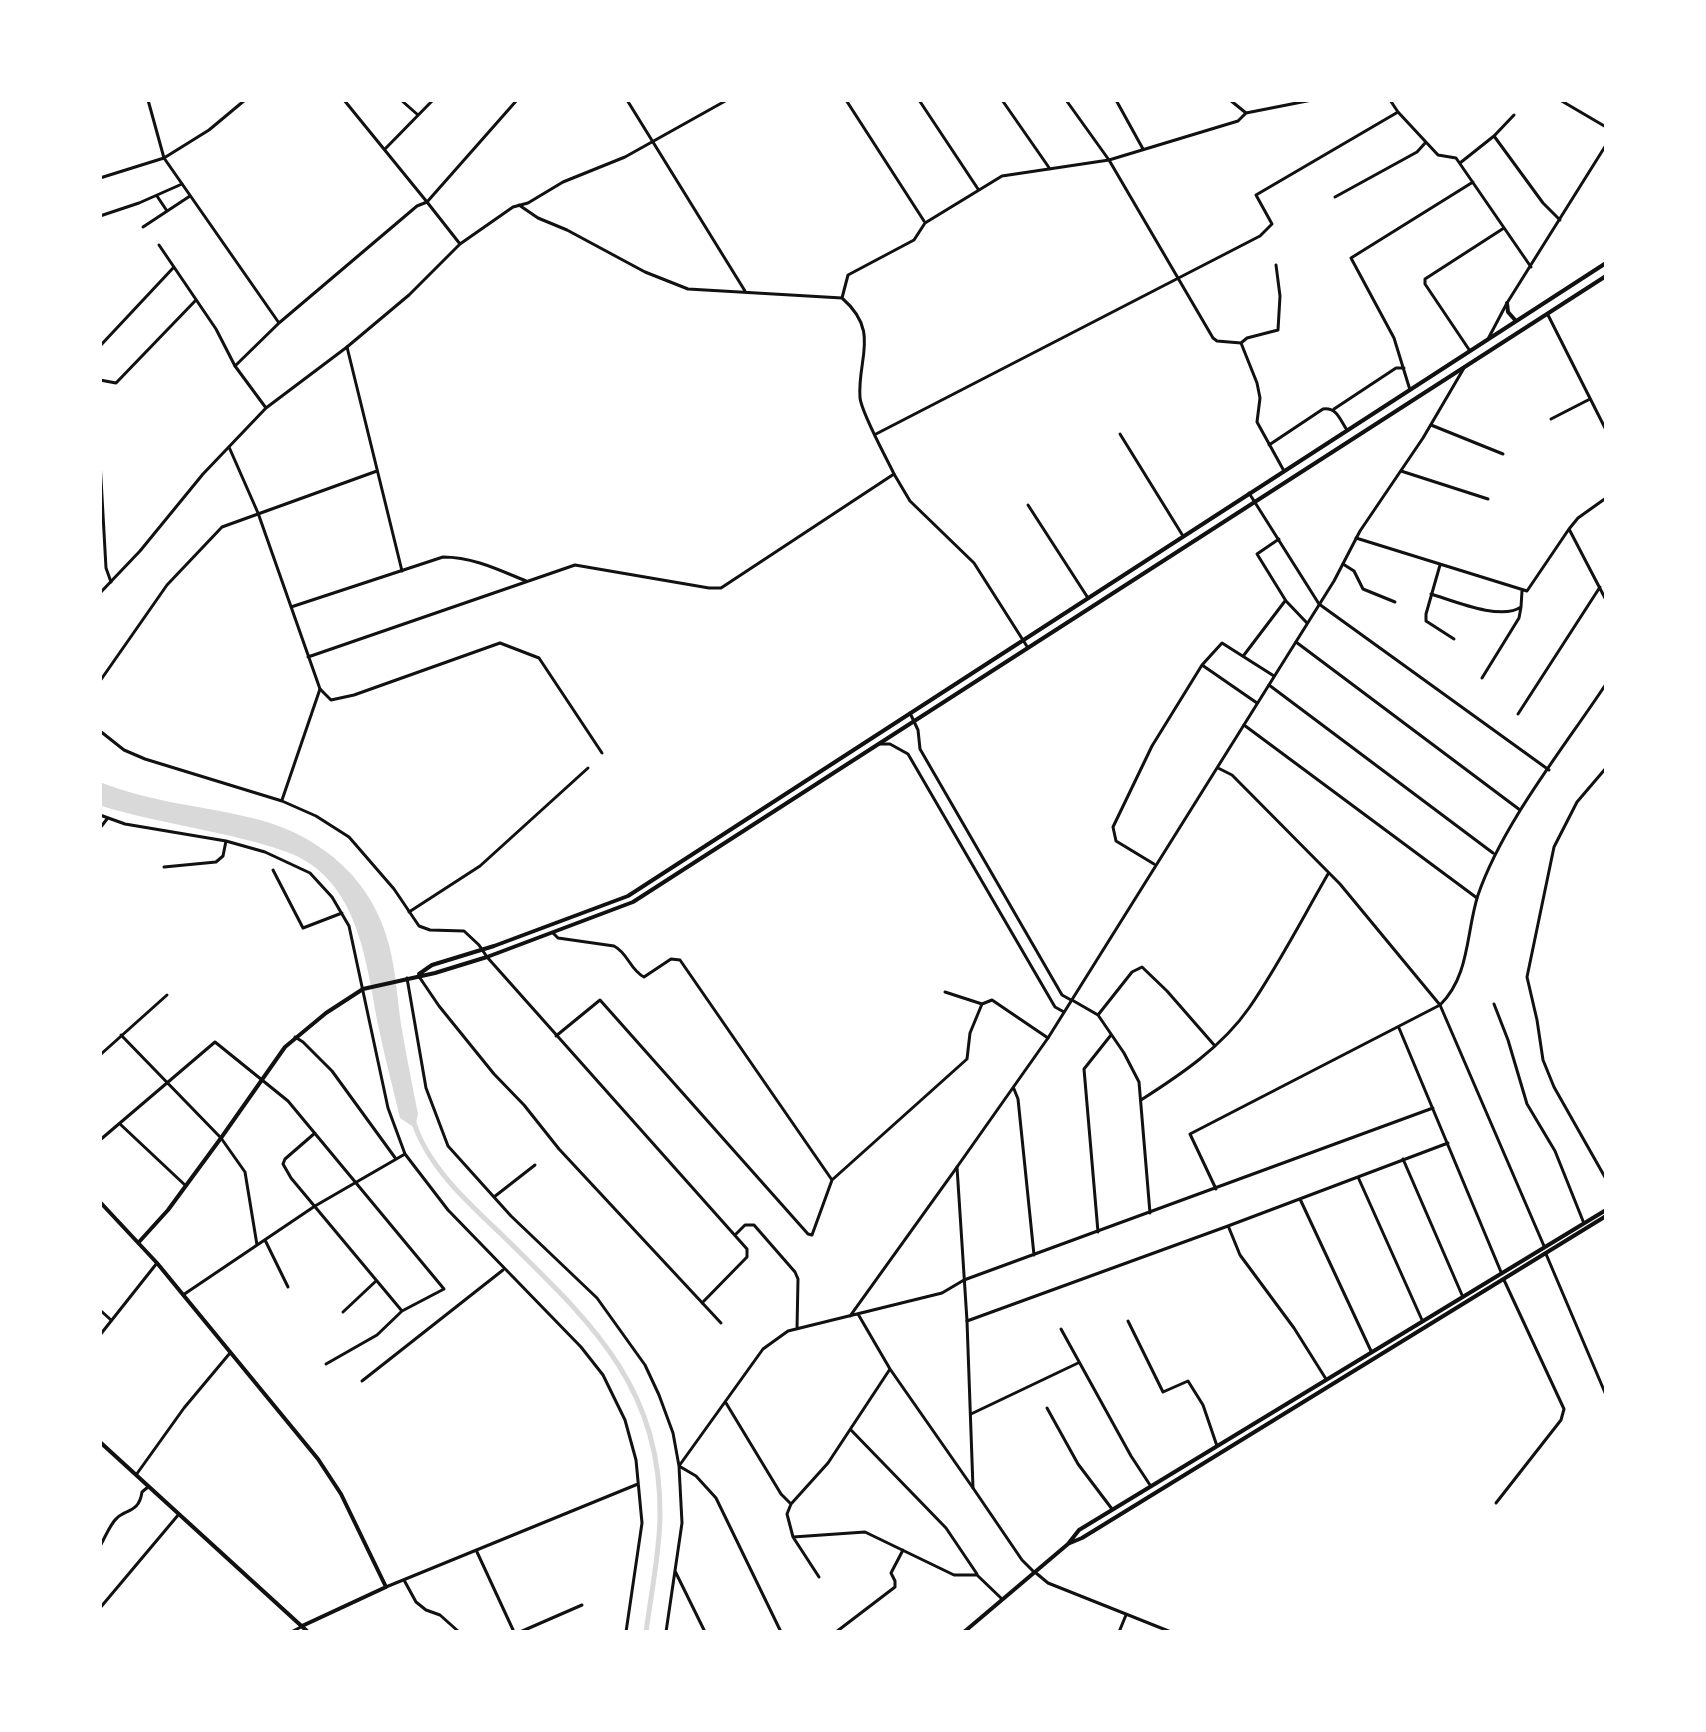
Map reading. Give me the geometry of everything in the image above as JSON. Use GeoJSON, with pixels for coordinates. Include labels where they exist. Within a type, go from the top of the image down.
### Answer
{"type":"FeatureCollection","features":[{"type":"Feature","properties":{"kind":"main road"},"geometry":{"type":"LineString","coordinates":[[418,975],[432,965],[618,901],[1606,263]]}},
{"type":"Feature","properties":{"kind":"main road"},"geometry":{"type":"LineString","coordinates":[[139,1242],[186,1186],[285,1047],[365,988],[435,973],[487,957],[633,902],[1606,276]]}},
{"type":"Feature","properties":{"kind":"main road"},"geometry":{"type":"LineString","coordinates":[[1545,302],[1549,313]]}},
{"type":"Feature","properties":{"kind":"main road"},"geometry":{"type":"LineString","coordinates":[[1507,303],[1508,312],[1516,321]]}},
{"type":"Feature","properties":{"kind":"main road"},"geometry":{"type":"LineString","coordinates":[[696,853],[699,859]]}},
{"type":"Feature","properties":{"kind":"main road"},"geometry":{"type":"LineString","coordinates":[[100,1202],[157,1263],[318,1459],[341,1494],[386,1587],[302,1626]]}},
{"type":"Feature","properties":{"kind":"main road"},"geometry":{"type":"LineString","coordinates":[[1068,1544],[1079,1530],[1150,1485],[1583,1221],[1606,1210]]}},
{"type":"Feature","properties":{"kind":"main road"},"geometry":{"type":"LineString","coordinates":[[964,1632],[1068,1544],[1606,1216]]}},
{"type":"Feature","properties":{"kind":"main road"},"geometry":{"type":"LineString","coordinates":[[100,1442],[308,1632]]}},
{"type":"Feature","properties":{"kind":"street"},"geometry":{"type":"LineString","coordinates":[[148,100],[164,158],[279,323]]}},
{"type":"Feature","properties":{"kind":"street"},"geometry":{"type":"LineString","coordinates":[[100,178],[164,158],[209,130],[245,100]]}},
{"type":"Feature","properties":{"kind":"street"},"geometry":{"type":"LineString","coordinates":[[344,100],[460,244]]}},
{"type":"Feature","properties":{"kind":"street"},"geometry":{"type":"LineString","coordinates":[[401,100],[418,115]]}},
{"type":"Feature","properties":{"kind":"street"},"geometry":{"type":"LineString","coordinates":[[384,150],[433,100]]}},
{"type":"Feature","properties":{"kind":"street"},"geometry":{"type":"LineString","coordinates":[[235,366],[279,323],[417,206],[427,202],[517,100]]}},
{"type":"Feature","properties":{"kind":"street"},"geometry":{"type":"LineString","coordinates":[[627,100],[746,292]]}},
{"type":"Feature","properties":{"kind":"street"},"geometry":{"type":"LineString","coordinates":[[100,593],[266,408],[409,295],[460,244],[519,205],[563,182],[625,157],[727,100]]}},
{"type":"Feature","properties":{"kind":"street"},"geometry":{"type":"LineString","coordinates":[[846,100],[925,223]]}},
{"type":"Feature","properties":{"kind":"street"},"geometry":{"type":"LineString","coordinates":[[919,100],[978,189]]}},
{"type":"Feature","properties":{"kind":"street"},"geometry":{"type":"LineString","coordinates":[[1002,100],[1050,169]]}},
{"type":"Feature","properties":{"kind":"street"},"geometry":{"type":"LineString","coordinates":[[1066,100],[1109,160],[1213,338],[1241,343],[1247,338],[1278,330],[1280,296],[1276,265]]}},
{"type":"Feature","properties":{"kind":"street"},"geometry":{"type":"LineString","coordinates":[[1116,100],[1143,149]]}},
{"type":"Feature","properties":{"kind":"street"},"geometry":{"type":"LineString","coordinates":[[1230,100],[1246,113]]}},
{"type":"Feature","properties":{"kind":"street"},"geometry":{"type":"LineString","coordinates":[[842,298],[848,275],[914,240],[925,223],[1002,176],[1109,160],[1238,121],[1246,113],[1312,100]]}},
{"type":"Feature","properties":{"kind":"street"},"geometry":{"type":"LineString","coordinates":[[1390,100],[1438,155],[1456,158],[1531,267]]}},
{"type":"Feature","properties":{"kind":"street"},"geometry":{"type":"LineString","coordinates":[[1560,100],[1606,127]]}},
{"type":"Feature","properties":{"kind":"street"},"geometry":{"type":"LineString","coordinates":[[876,434],[1260,236],[1272,224],[1256,195],[1398,112]]}},
{"type":"Feature","properties":{"kind":"street"},"geometry":{"type":"LineString","coordinates":[[1460,163],[1494,136],[1514,115]]}},
{"type":"Feature","properties":{"kind":"street"},"geometry":{"type":"LineString","coordinates":[[1494,136],[1543,203],[1560,220]]}},
{"type":"Feature","properties":{"kind":"street"},"geometry":{"type":"LineString","coordinates":[[1335,197],[1417,152],[1426,142]]}},
{"type":"Feature","properties":{"kind":"street"},"geometry":{"type":"LineString","coordinates":[[1488,339],[1507,303],[1606,145]]}},
{"type":"Feature","properties":{"kind":"street"},"geometry":{"type":"LineString","coordinates":[[1410,390],[1385,317],[1353,262],[1352,255],[1473,182]]}},
{"type":"Feature","properties":{"kind":"street"},"geometry":{"type":"LineString","coordinates":[[100,216],[183,184]]}},
{"type":"Feature","properties":{"kind":"street"},"geometry":{"type":"LineString","coordinates":[[143,227],[191,195]]}},
{"type":"Feature","properties":{"kind":"street"},"geometry":{"type":"LineString","coordinates":[[157,196],[167,211]]}},
{"type":"Feature","properties":{"kind":"street"},"geometry":{"type":"LineString","coordinates":[[519,205],[538,218],[645,272],[688,289],[842,298],[851,306],[866,339],[860,400],[894,474],[910,501],[974,563],[1028,648]]}},
{"type":"Feature","properties":{"kind":"street"},"geometry":{"type":"LineString","coordinates":[[1470,351],[1425,284],[1425,279],[1504,228]]}},
{"type":"Feature","properties":{"kind":"street"},"geometry":{"type":"LineString","coordinates":[[159,245],[216,329],[235,366],[266,408]]}},
{"type":"Feature","properties":{"kind":"street"},"geometry":{"type":"LineString","coordinates":[[100,346],[174,267]]}},
{"type":"Feature","properties":{"kind":"street"},"geometry":{"type":"LineString","coordinates":[[100,380],[116,383],[196,300]]}},
{"type":"Feature","properties":{"kind":"street"},"geometry":{"type":"LineString","coordinates":[[1549,313],[1606,430]]}},
{"type":"Feature","properties":{"kind":"street"},"geometry":{"type":"LineString","coordinates":[[1241,343],[1257,383],[1260,398],[1257,422],[1285,471]]}},
{"type":"Feature","properties":{"kind":"street"},"geometry":{"type":"LineString","coordinates":[[347,347],[402,571]]}},
{"type":"Feature","properties":{"kind":"street"},"geometry":{"type":"LineString","coordinates":[[1269,445],[1323,409],[1334,409],[1396,368],[1404,368]]}},
{"type":"Feature","properties":{"kind":"street"},"geometry":{"type":"LineString","coordinates":[[850,1316],[1048,1038],[1464,368]]}},
{"type":"Feature","properties":{"kind":"street"},"geometry":{"type":"LineString","coordinates":[[1551,419],[1591,399]]}},
{"type":"Feature","properties":{"kind":"street"},"geometry":{"type":"LineString","coordinates":[[1334,409],[1347,430]]}},
{"type":"Feature","properties":{"kind":"street"},"geometry":{"type":"LineString","coordinates":[[1431,425],[1503,454]]}},
{"type":"Feature","properties":{"kind":"street"},"geometry":{"type":"LineString","coordinates":[[1120,434],[1183,536]]}},
{"type":"Feature","properties":{"kind":"street"},"geometry":{"type":"LineString","coordinates":[[229,447],[258,513],[320,689],[331,700],[354,695],[500,643],[509,644],[539,658],[602,753]]}},
{"type":"Feature","properties":{"kind":"street"},"geometry":{"type":"LineString","coordinates":[[100,461],[106,568],[111,582]]}},
{"type":"Feature","properties":{"kind":"street"},"geometry":{"type":"LineString","coordinates":[[100,681],[167,585],[222,527],[377,471]]}},
{"type":"Feature","properties":{"kind":"street"},"geometry":{"type":"LineString","coordinates":[[1401,471],[1488,499]]}},
{"type":"Feature","properties":{"kind":"street"},"geometry":{"type":"LineString","coordinates":[[308,657],[526,581],[582,565],[721,588],[894,474]]}},
{"type":"Feature","properties":{"kind":"street"},"geometry":{"type":"LineString","coordinates":[[1249,493],[1319,604],[1549,770]]}},
{"type":"Feature","properties":{"kind":"street"},"geometry":{"type":"LineString","coordinates":[[1356,538],[1522,591],[1531,588],[1578,518],[1606,498]]}},
{"type":"Feature","properties":{"kind":"street"},"geometry":{"type":"LineString","coordinates":[[1028,505],[1088,598]]}},
{"type":"Feature","properties":{"kind":"street"},"geometry":{"type":"LineString","coordinates":[[1569,529],[1606,600]]}},
{"type":"Feature","properties":{"kind":"street"},"geometry":{"type":"LineString","coordinates":[[1279,539],[1257,554],[1286,601],[1308,623]]}},
{"type":"Feature","properties":{"kind":"street"},"geometry":{"type":"LineString","coordinates":[[291,607],[443,557],[481,563],[526,581]]}},
{"type":"Feature","properties":{"kind":"street"},"geometry":{"type":"LineString","coordinates":[[1343,564],[1354,571],[1363,589],[1395,602]]}},
{"type":"Feature","properties":{"kind":"street"},"geometry":{"type":"LineString","coordinates":[[1440,565],[1426,621],[1454,639]]}},
{"type":"Feature","properties":{"kind":"street"},"geometry":{"type":"LineString","coordinates":[[1518,714],[1600,587]]}},
{"type":"Feature","properties":{"kind":"street"},"geometry":{"type":"LineString","coordinates":[[1482,678],[1519,618],[1522,591]]}},
{"type":"Feature","properties":{"kind":"street"},"geometry":{"type":"LineString","coordinates":[[1431,594],[1496,613],[1516,611],[1521,607]]}},
{"type":"Feature","properties":{"kind":"street"},"geometry":{"type":"LineString","coordinates":[[1244,655],[1286,601]]}},
{"type":"Feature","properties":{"kind":"street"},"geometry":{"type":"LineString","coordinates":[[1296,642],[1521,811]]}},
{"type":"Feature","properties":{"kind":"street"},"geometry":{"type":"LineString","coordinates":[[1154,864],[1116,841],[1113,827],[1152,746],[1202,665],[1222,643],[1274,676]]}},
{"type":"Feature","properties":{"kind":"street"},"geometry":{"type":"LineString","coordinates":[[1202,665],[1257,703]]}},
{"type":"Feature","properties":{"kind":"street"},"geometry":{"type":"LineString","coordinates":[[1216,1189],[1190,1134],[1440,1005],[1451,995],[1462,967],[1477,898],[1495,854],[1606,684]]}},
{"type":"Feature","properties":{"kind":"street"},"geometry":{"type":"LineString","coordinates":[[1269,685],[1495,854]]}},
{"type":"Feature","properties":{"kind":"street"},"geometry":{"type":"LineString","coordinates":[[282,801],[320,689]]}},
{"type":"Feature","properties":{"kind":"street"},"geometry":{"type":"LineString","coordinates":[[910,713],[920,749],[1062,995],[1098,1015],[1139,1082],[1150,1213]]}},
{"type":"Feature","properties":{"kind":"street"},"geometry":{"type":"LineString","coordinates":[[1244,725],[1477,898]]}},
{"type":"Feature","properties":{"kind":"street"},"geometry":{"type":"LineString","coordinates":[[100,731],[124,750],[145,759],[282,801],[316,816],[349,837],[394,889],[419,926],[430,930],[464,931],[483,949],[556,1036],[747,1249],[747,1257],[702,1303]]}},
{"type":"Feature","properties":{"kind":"street"},"geometry":{"type":"LineString","coordinates":[[879,744],[890,744],[908,754],[1055,1007],[1064,1012]]}},
{"type":"Feature","properties":{"kind":"street"},"geometry":{"type":"LineString","coordinates":[[409,912],[480,866],[588,768]]}},
{"type":"Feature","properties":{"kind":"street"},"geometry":{"type":"LineString","coordinates":[[1217,768],[1232,775],[1328,874],[1378,928],[1440,1005],[1544,1246]]}},
{"type":"Feature","properties":{"kind":"street"},"geometry":{"type":"LineString","coordinates":[[1606,768],[1577,802],[1554,847],[1527,977],[1543,1060],[1554,1087],[1606,1179]]}},
{"type":"Feature","properties":{"kind":"street"},"geometry":{"type":"LineString","coordinates":[[100,815],[125,824],[226,841],[300,866],[320,882],[342,913],[349,926],[365,988],[388,1108],[405,1154],[448,1210],[567,1329],[603,1375],[625,1420],[639,1484],[642,1523],[626,1632]]}},
{"type":"Feature","properties":{"kind":"street"},"geometry":{"type":"LineString","coordinates":[[100,828],[107,819]]}},
{"type":"Feature","properties":{"kind":"street"},"geometry":{"type":"LineString","coordinates":[[164,867],[216,862],[223,856],[226,841]]}},
{"type":"Feature","properties":{"kind":"street"},"geometry":{"type":"LineString","coordinates":[[273,870],[303,928],[342,913]]}},
{"type":"Feature","properties":{"kind":"street"},"geometry":{"type":"LineString","coordinates":[[1141,1100],[1215,1046],[1248,1009],[1328,874]]}},
{"type":"Feature","properties":{"kind":"street"},"geometry":{"type":"LineString","coordinates":[[553,933],[558,938],[614,946],[622,950],[635,971],[644,977],[671,959],[680,960],[832,1180]]}},
{"type":"Feature","properties":{"kind":"street"},"geometry":{"type":"LineString","coordinates":[[1098,1015],[1132,972],[1142,967],[1215,1046]]}},
{"type":"Feature","properties":{"kind":"street"},"geometry":{"type":"LineString","coordinates":[[418,975],[439,1006],[559,1149],[721,1323]]}},
{"type":"Feature","properties":{"kind":"street"},"geometry":{"type":"LineString","coordinates":[[407,978],[426,1088],[448,1146],[494,1197],[597,1298],[645,1365],[659,1395],[673,1433],[679,1466],[682,1523],[666,1632]]}},
{"type":"Feature","properties":{"kind":"street"},"geometry":{"type":"LineString","coordinates":[[945,992],[982,1004],[992,1000],[1048,1038]]}},
{"type":"Feature","properties":{"kind":"street"},"geometry":{"type":"LineString","coordinates":[[100,1055],[167,995]]}},
{"type":"Feature","properties":{"kind":"street"},"geometry":{"type":"LineString","coordinates":[[556,1036],[600,1000],[812,1235],[832,1180],[967,1059],[970,1033],[982,1004]]}},
{"type":"Feature","properties":{"kind":"street"},"geometry":{"type":"LineString","coordinates":[[1494,1004],[1527,1104],[1555,1151],[1583,1221]]}},
{"type":"Feature","properties":{"kind":"street"},"geometry":{"type":"LineString","coordinates":[[1398,1026],[1501,1272]]}},
{"type":"Feature","properties":{"kind":"street"},"geometry":{"type":"LineString","coordinates":[[121,1035],[221,1138],[245,1172],[257,1245]]}},
{"type":"Feature","properties":{"kind":"street"},"geometry":{"type":"LineString","coordinates":[[1098,1232],[1084,1069],[1111,1035]]}},
{"type":"Feature","properties":{"kind":"street"},"geometry":{"type":"LineString","coordinates":[[295,1037],[332,1071],[396,1159]]}},
{"type":"Feature","properties":{"kind":"street"},"geometry":{"type":"LineString","coordinates":[[100,1140],[215,1042],[288,1101],[444,1289],[402,1311],[377,1335],[326,1364]]}},
{"type":"Feature","properties":{"kind":"street"},"geometry":{"type":"LineString","coordinates":[[1014,1089],[1018,1099],[1034,1255]]}},
{"type":"Feature","properties":{"kind":"street"},"geometry":{"type":"LineString","coordinates":[[679,1466],[763,1349],[788,1331],[942,1293],[964,1280],[1433,1108]]}},
{"type":"Feature","properties":{"kind":"street"},"geometry":{"type":"LineString","coordinates":[[120,1124],[186,1186]]}},
{"type":"Feature","properties":{"kind":"street"},"geometry":{"type":"LineString","coordinates":[[315,1133],[283,1164],[291,1178],[402,1311]]}},
{"type":"Feature","properties":{"kind":"street"},"geometry":{"type":"LineString","coordinates":[[967,1321],[1448,1143]]}},
{"type":"Feature","properties":{"kind":"street"},"geometry":{"type":"LineString","coordinates":[[183,1295],[315,1206],[405,1154]]}},
{"type":"Feature","properties":{"kind":"street"},"geometry":{"type":"LineString","coordinates":[[1403,1159],[1462,1295]]}},
{"type":"Feature","properties":{"kind":"street"},"geometry":{"type":"LineString","coordinates":[[494,1197],[535,1165]]}},
{"type":"Feature","properties":{"kind":"street"},"geometry":{"type":"LineString","coordinates":[[957,1167],[973,1488]]}},
{"type":"Feature","properties":{"kind":"street"},"geometry":{"type":"LineString","coordinates":[[1358,1177],[1422,1320]]}},
{"type":"Feature","properties":{"kind":"street"},"geometry":{"type":"LineString","coordinates":[[1300,1199],[1371,1351]]}},
{"type":"Feature","properties":{"kind":"street"},"geometry":{"type":"LineString","coordinates":[[736,1234],[745,1225],[754,1225],[795,1272],[798,1279],[797,1329]]}},
{"type":"Feature","properties":{"kind":"street"},"geometry":{"type":"LineString","coordinates":[[1228,1226],[1240,1255],[1294,1328],[1326,1379]]}},
{"type":"Feature","properties":{"kind":"street"},"geometry":{"type":"LineString","coordinates":[[265,1240],[288,1287]]}},
{"type":"Feature","properties":{"kind":"street"},"geometry":{"type":"LineString","coordinates":[[1546,1254],[1606,1395]]}},
{"type":"Feature","properties":{"kind":"street"},"geometry":{"type":"LineString","coordinates":[[100,1335],[157,1263]]}},
{"type":"Feature","properties":{"kind":"street"},"geometry":{"type":"LineString","coordinates":[[362,1381],[504,1269]]}},
{"type":"Feature","properties":{"kind":"street"},"geometry":{"type":"LineString","coordinates":[[1496,1503],[1561,1420],[1564,1409],[1504,1280]]}},
{"type":"Feature","properties":{"kind":"street"},"geometry":{"type":"LineString","coordinates":[[343,1312],[376,1281]]}},
{"type":"Feature","properties":{"kind":"street"},"geometry":{"type":"LineString","coordinates":[[100,1310],[111,1320]]}},
{"type":"Feature","properties":{"kind":"street"},"geometry":{"type":"LineString","coordinates":[[858,1314],[890,1369],[1022,1560],[1048,1583],[1171,1632]]}},
{"type":"Feature","properties":{"kind":"street"},"geometry":{"type":"LineString","coordinates":[[1128,1321],[1163,1392],[1188,1381],[1203,1405],[1217,1446]]}},
{"type":"Feature","properties":{"kind":"street"},"geometry":{"type":"LineString","coordinates":[[1061,1329],[1150,1485]]}},
{"type":"Feature","properties":{"kind":"street"},"geometry":{"type":"LineString","coordinates":[[136,1475],[158,1442],[230,1353]]}},
{"type":"Feature","properties":{"kind":"street"},"geometry":{"type":"LineString","coordinates":[[971,1414],[1078,1363]]}},
{"type":"Feature","properties":{"kind":"street"},"geometry":{"type":"LineString","coordinates":[[819,1577],[793,1537],[787,1514],[791,1504],[828,1463],[890,1369]]}},
{"type":"Feature","properties":{"kind":"street"},"geometry":{"type":"LineString","coordinates":[[725,1402],[781,1494],[791,1504]]}},
{"type":"Feature","properties":{"kind":"street"},"geometry":{"type":"LineString","coordinates":[[1047,1408],[1078,1464],[1112,1509]]}},
{"type":"Feature","properties":{"kind":"street"},"geometry":{"type":"LineString","coordinates":[[851,1430],[946,1528],[977,1575],[1002,1599]]}},
{"type":"Feature","properties":{"kind":"street"},"geometry":{"type":"LineString","coordinates":[[679,1466],[696,1476],[716,1498],[781,1632]]}},
{"type":"Feature","properties":{"kind":"street"},"geometry":{"type":"LineString","coordinates":[[386,1587],[639,1484]]}},
{"type":"Feature","properties":{"kind":"street"},"geometry":{"type":"LineString","coordinates":[[100,1546],[117,1517],[130,1512],[148,1486]]}},
{"type":"Feature","properties":{"kind":"street"},"geometry":{"type":"LineString","coordinates":[[100,1608],[179,1514]]}},
{"type":"Feature","properties":{"kind":"street"},"geometry":{"type":"LineString","coordinates":[[793,1537],[858,1531],[954,1575],[977,1575]]}},
{"type":"Feature","properties":{"kind":"street"},"geometry":{"type":"LineString","coordinates":[[476,1550],[514,1632]]}},
{"type":"Feature","properties":{"kind":"street"},"geometry":{"type":"LineString","coordinates":[[836,1632],[895,1587],[891,1573],[903,1550]]}},
{"type":"Feature","properties":{"kind":"street"},"geometry":{"type":"LineString","coordinates":[[675,1571],[705,1632]]}},
{"type":"Feature","properties":{"kind":"street"},"geometry":{"type":"LineString","coordinates":[[404,1580],[416,1602],[440,1615],[459,1632]]}},
{"type":"Feature","properties":{"kind":"street"},"geometry":{"type":"LineString","coordinates":[[520,1632],[582,1605]]}},
{"type":"Feature","properties":{"kind":"street"},"geometry":{"type":"LineString","coordinates":[[1119,1632],[1126,1615]]}},
{"type":"Feature","properties":{"kind":"street"},"geometry":{"type":"LineString","coordinates":[[291,1632],[302,1626]]}},
{"type":"Feature","properties":{"kind":"shaded area"},"geometry":{"type":"Polygon","coordinates":[[[100,782],[139,795],[240,815],[283,828],[324,850],[358,882],[381,922],[391,955],[418,1114],[415,1128],[400,1118],[356,926],[330,882],[311,865],[287,852],[102,806],[100,782]]]}},
{"type":"Feature","properties":{"kind":"waterway"},"geometry":{"type":"LineString","coordinates":[[414,1123],[429,1154],[450,1182],[562,1294],[613,1357],[633,1391],[648,1429],[657,1471],[660,1518],[646,1632]]}}]}
